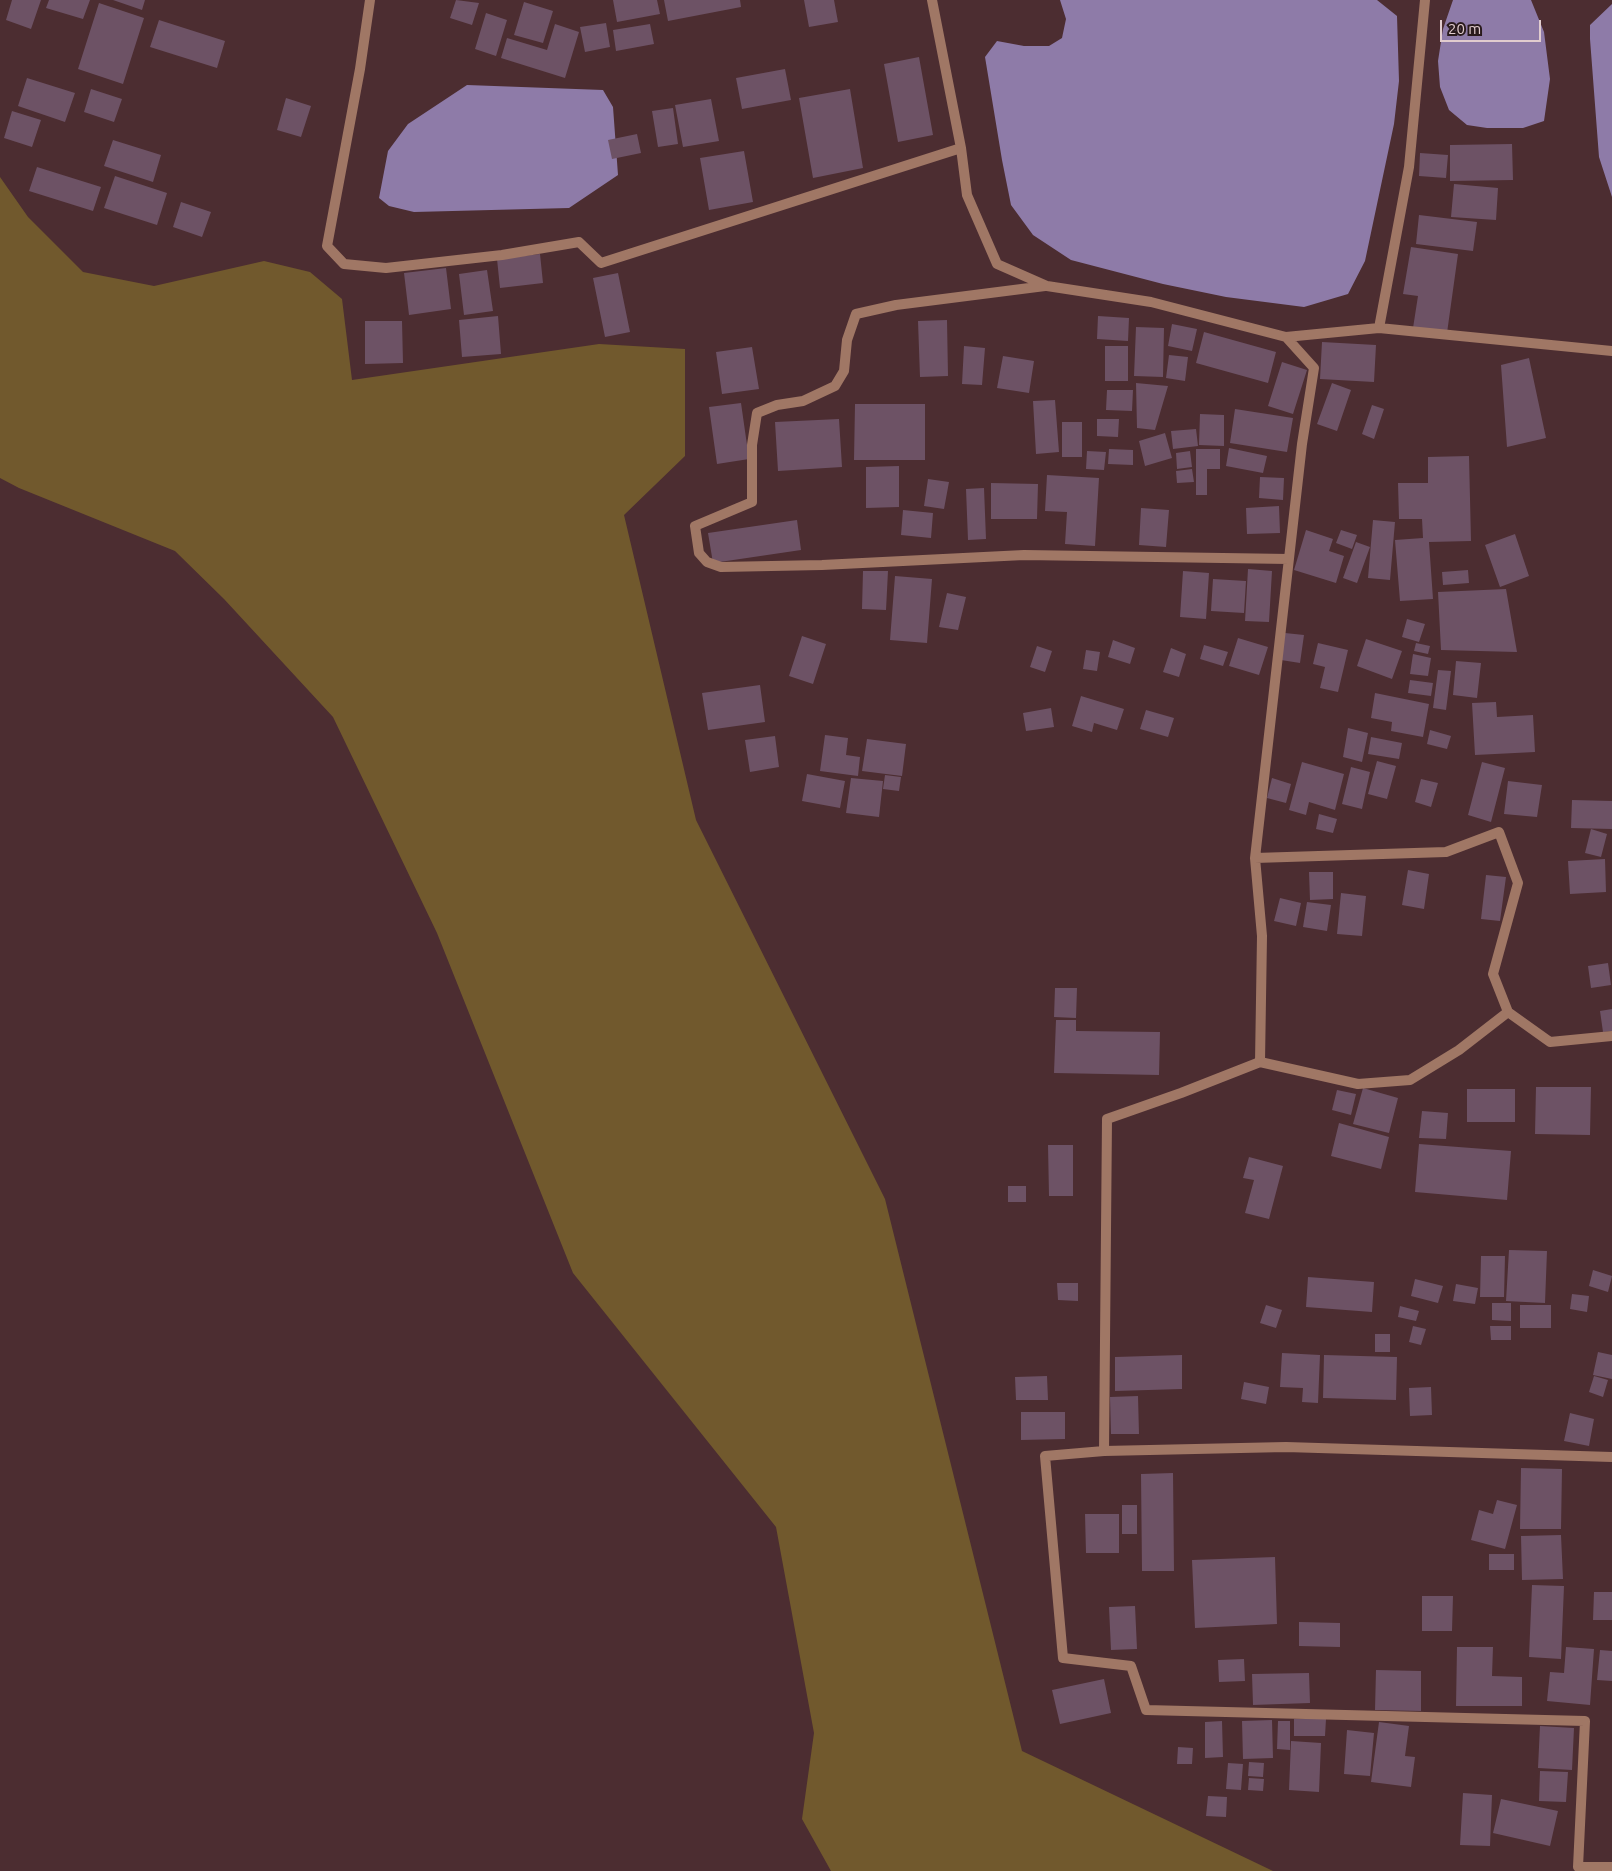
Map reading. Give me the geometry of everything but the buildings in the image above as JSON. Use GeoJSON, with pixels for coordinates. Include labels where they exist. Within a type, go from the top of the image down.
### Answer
{"type":"FeatureCollection","features":[{"type":"Feature","properties":{"kind":"street"},"geometry":{"type":"LineString","coordinates":[[370,0],[360,69],[327,246],[344,264],[386,268],[502,255],[579,242],[601,263],[961,148]]}},
{"type":"Feature","properties":{"kind":"street"},"geometry":{"type":"LineString","coordinates":[[932,0],[961,148],[967,195],[997,264],[1047,286],[1151,302],[1286,336],[1379,328],[1612,351]]}},
{"type":"Feature","properties":{"kind":"street"},"geometry":{"type":"LineString","coordinates":[[1379,328],[1409,167],[1425,0]]}},
{"type":"Feature","properties":{"kind":"street"},"geometry":{"type":"LineString","coordinates":[[1047,286],[896,305],[856,314],[847,340],[844,371],[834,386],[803,401],[777,405],[758,413],[752,446],[752,502],[695,526],[698,553],[706,562],[721,567],[822,565],[1024,554],[1289,559]]}},
{"type":"Feature","properties":{"kind":"street"},"geometry":{"type":"LineString","coordinates":[[1260,1062],[1262,936],[1255,858],[1302,444],[1314,368],[1286,336]]}},
{"type":"Feature","properties":{"kind":"street"},"geometry":{"type":"LineString","coordinates":[[1255,858],[1446,852],[1499,832],[1518,883],[1494,974],[1508,1012],[1550,1042],[1612,1036]]}},
{"type":"Feature","properties":{"kind":"street"},"geometry":{"type":"LineString","coordinates":[[1104,1450],[1107,1119],[1260,1062],[1358,1084],[1410,1080],[1459,1050],[1508,1012]]}},
{"type":"Feature","properties":{"kind":"street"},"geometry":{"type":"LineString","coordinates":[[1612,1457],[1286,1447],[1104,1450],[1045,1456],[1062,1658],[1131,1666],[1146,1710],[1585,1721],[1578,1867],[1612,1867]]}},
{"type":"Feature","properties":{"kind":"shaded area"},"geometry":{"type":"Polygon","coordinates":[[[1060,0],[1377,0],[1397,16],[1399,81],[1394,124],[1365,261],[1348,294],[1304,307],[1226,297],[1163,284],[1071,260],[1033,235],[1011,205],[985,57],[997,41],[1024,46],[1049,46],[1062,38],[1066,19],[1060,0]]]}},
{"type":"Feature","properties":{"kind":"shaded area"},"geometry":{"type":"Polygon","coordinates":[[[1453,0],[1531,0],[1544,32],[1550,79],[1544,121],[1523,128],[1487,128],[1467,125],[1449,110],[1440,87],[1438,61],[1443,29],[1453,0]]]}},
{"type":"Feature","properties":{"kind":"shaded area"},"geometry":{"type":"Polygon","coordinates":[[[1612,4],[1612,197],[1599,157],[1590,25],[1612,4]]]}},
{"type":"Feature","properties":{"kind":"shaded area"},"geometry":{"type":"Polygon","coordinates":[[[467,85],[603,90],[613,107],[618,175],[569,208],[414,212],[389,206],[379,198],[388,151],[408,124],[467,85]]]}},
{"type":"Feature","properties":{"kind":"shaded area"},"geometry":{"type":"Polygon","coordinates":[[[0,177],[28,217],[83,272],[154,286],[264,261],[310,272],[342,299],[352,380],[599,344],[685,349],[685,456],[624,515],[696,820],[885,1199],[1022,1751],[1273,1871],[831,1871],[802,1819],[814,1733],[776,1527],[573,1273],[437,933],[333,717],[224,599],[175,551],[19,488],[0,478],[0,177]]]}}]}
